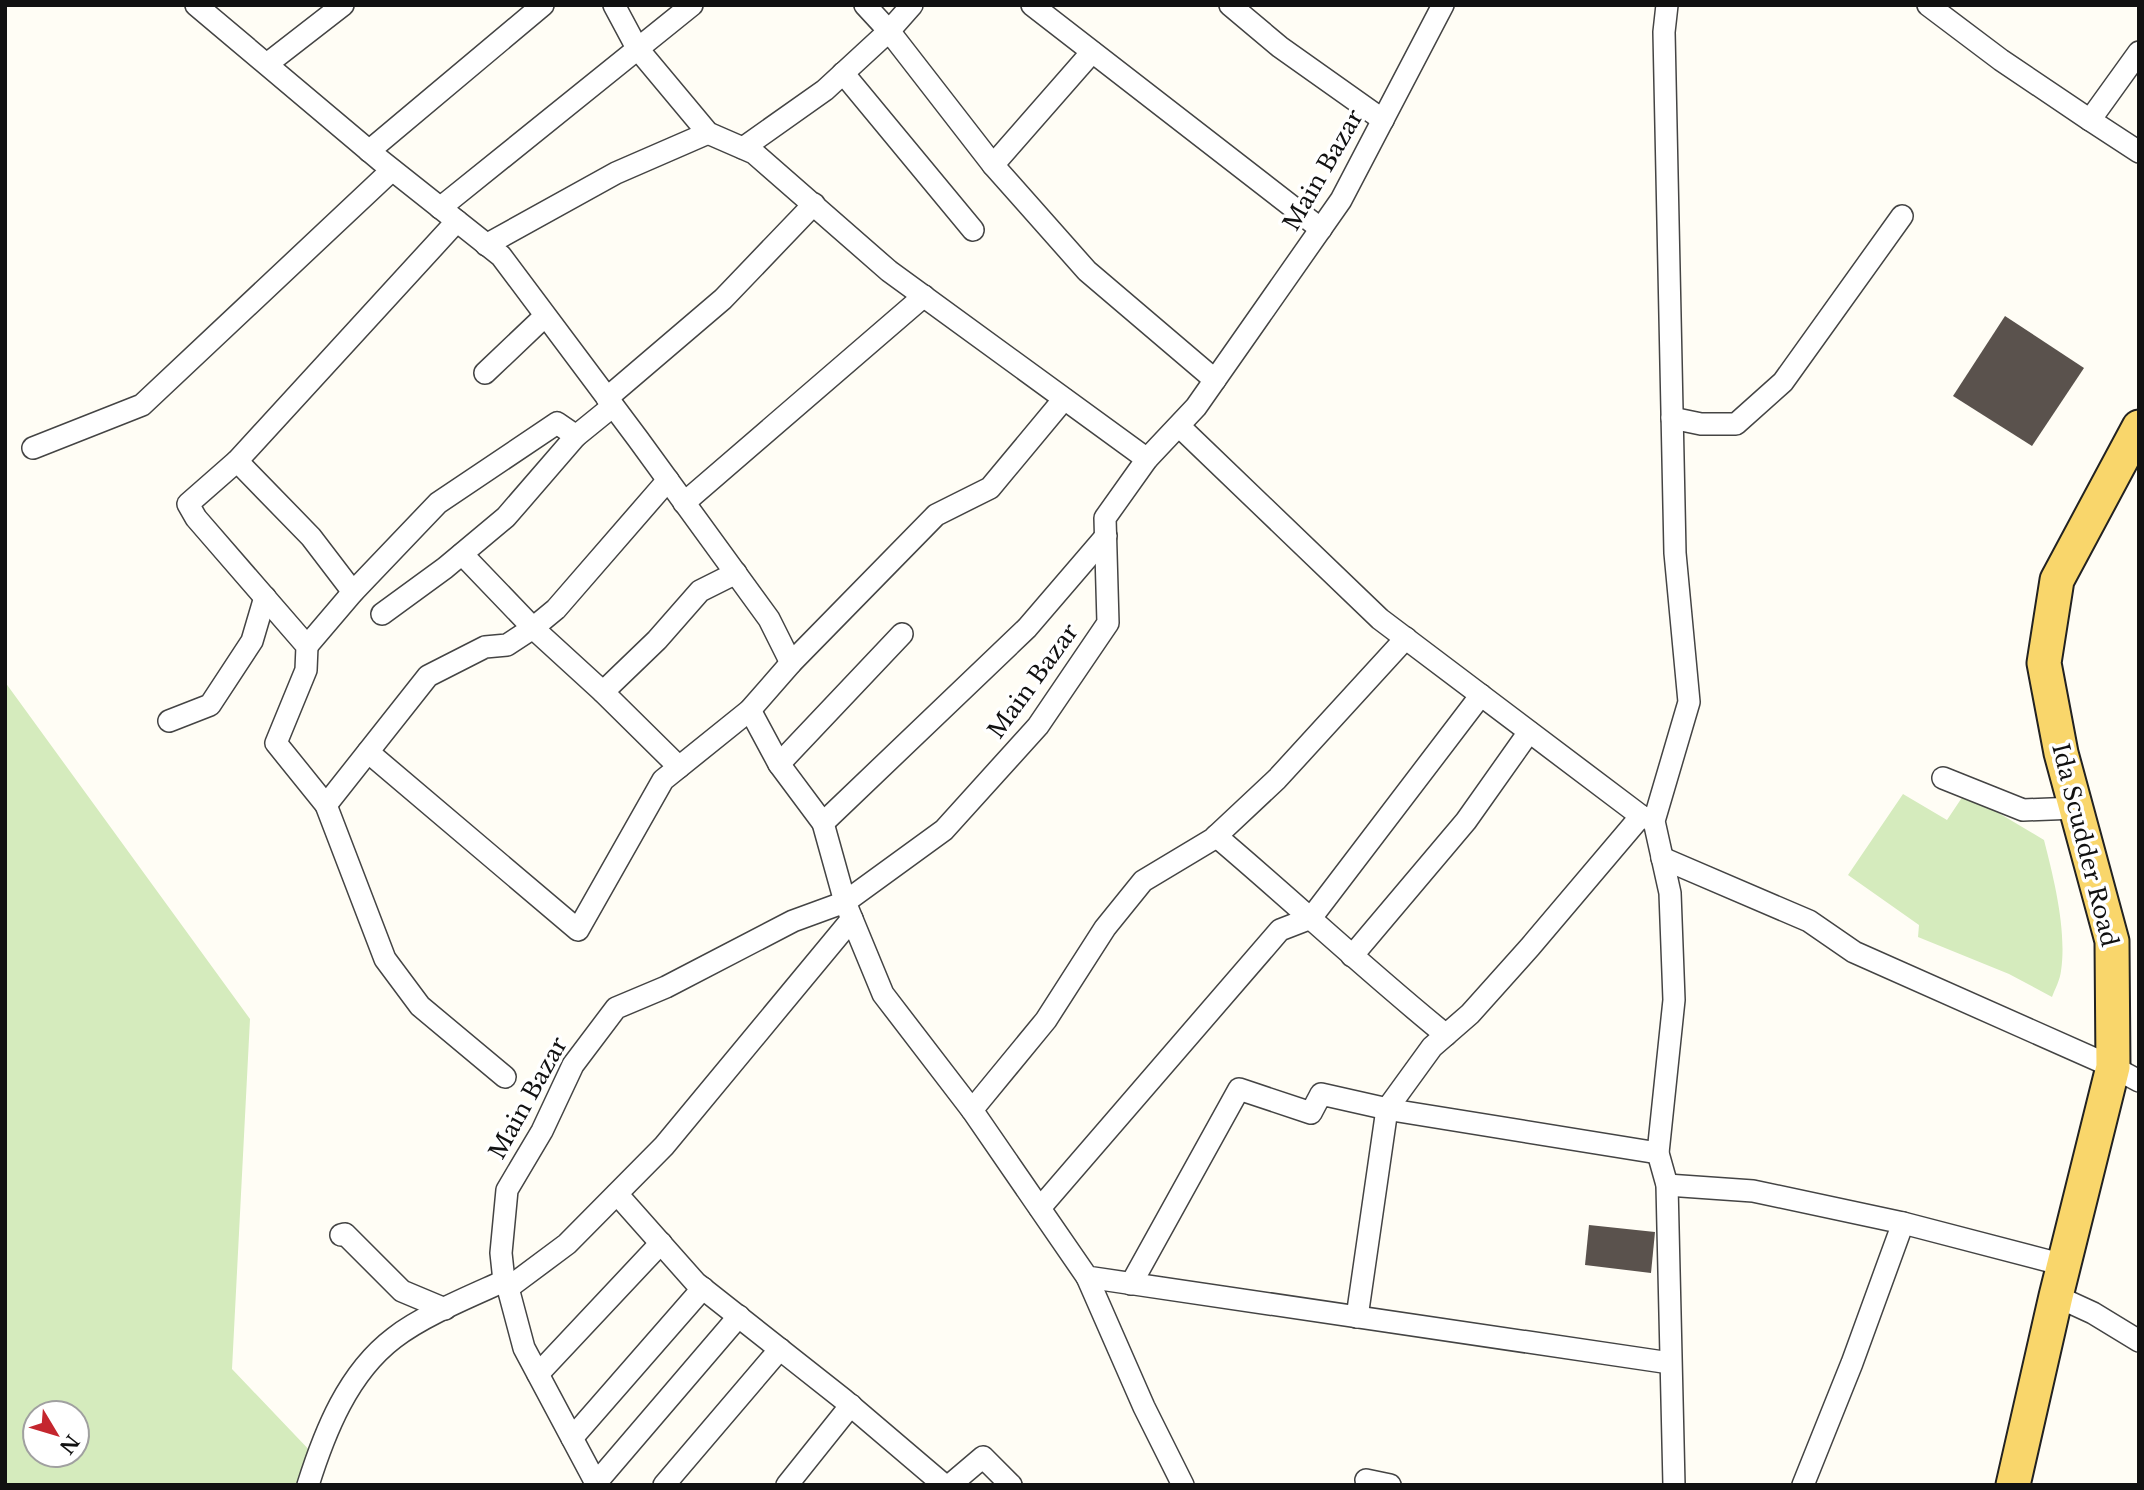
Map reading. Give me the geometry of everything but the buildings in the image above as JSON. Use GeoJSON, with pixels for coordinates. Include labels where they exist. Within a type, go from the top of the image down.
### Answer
{"type":"FeatureCollection","features":[{"type":"Feature","properties":{"kind":"main road","name":"Ida Scudder Road"},"geometry":{"type":"LineString","coordinates":[[2013,1485],[2060,1281],[2126,1074],[2112,941],[2061,753],[2044,663],[2057,580],[2139,427]]}},
{"type":"Feature","properties":{"kind":"street"},"geometry":{"type":"LineString","coordinates":[[267,64],[342,5]]}},
{"type":"Feature","properties":{"kind":"street"},"geometry":{"type":"LineString","coordinates":[[369,151],[543,5]]}},
{"type":"Feature","properties":{"kind":"street"},"geometry":{"type":"LineString","coordinates":[[614,5],[637,48],[708,133],[754,153],[889,271],[1147,459]]}},
{"type":"Feature","properties":{"kind":"street"},"geometry":{"type":"LineString","coordinates":[[440,208],[692,5]]}},
{"type":"Feature","properties":{"kind":"street"},"geometry":{"type":"LineString","coordinates":[[865,5],[889,31],[993,165],[1087,271],[1215,380]]}},
{"type":"Feature","properties":{"kind":"street"},"geometry":{"type":"LineString","coordinates":[[743,148],[825,90],[889,31],[912,5]]}},
{"type":"Feature","properties":{"kind":"street"},"geometry":{"type":"LineString","coordinates":[[1230,5],[1280,47],[1383,120]]}},
{"type":"Feature","properties":{"kind":"street"},"geometry":{"type":"LineString","coordinates":[[1357,1317],[1387,1109],[1432,1047],[1470,1014],[1647,818],[1689,702],[1675,552],[1665,46],[1667,5]]}},
{"type":"Feature","properties":{"kind":"street"},"geometry":{"type":"LineString","coordinates":[[1928,5],[2001,60],[2139,152]]}},
{"type":"Feature","properties":{"kind":"street","name":"Main Bazar"},"geometry":{"type":"LineString","coordinates":[[597,1484],[524,1348],[500,1253],[507,1190],[542,1131],[572,1065],[616,1007],[666,987],[793,921],[848,911],[944,830],[1038,726],[1108,623],[1105,518],[1147,459],[1196,407],[1341,200],[1440,6]]}},
{"type":"Feature","properties":{"kind":"street"},"geometry":{"type":"LineString","coordinates":[[1037,7],[1321,229]]}},
{"type":"Feature","properties":{"kind":"street"},"geometry":{"type":"LineString","coordinates":[[209,9],[267,64],[369,151],[500,256],[769,619],[791,663]]}},
{"type":"Feature","properties":{"kind":"street"},"geometry":{"type":"LineString","coordinates":[[993,165],[1092,52]]}},
{"type":"Feature","properties":{"kind":"street"},"geometry":{"type":"LineString","coordinates":[[2090,120],[2139,52]]}},
{"type":"Feature","properties":{"kind":"street"},"geometry":{"type":"LineString","coordinates":[[844,73],[973,230]]}},
{"type":"Feature","properties":{"kind":"street"},"geometry":{"type":"LineString","coordinates":[[486,245],[615,173],[708,133]]}},
{"type":"Feature","properties":{"kind":"street"},"geometry":{"type":"LineString","coordinates":[[33,448],[142,405],[393,170]]}},
{"type":"Feature","properties":{"kind":"street"},"geometry":{"type":"LineString","coordinates":[[382,614],[506,517],[576,436],[723,299],[814,204]]}},
{"type":"Feature","properties":{"kind":"street"},"geometry":{"type":"LineString","coordinates":[[1672,418],[1701,424],[1736,424],[1783,382],[1902,216]]}},
{"type":"Feature","properties":{"kind":"street"},"geometry":{"type":"LineString","coordinates":[[307,646],[196,518],[188,504],[237,461],[457,221]]}},
{"type":"Feature","properties":{"kind":"street"},"geometry":{"type":"LineString","coordinates":[[684,503],[924,296]]}},
{"type":"Feature","properties":{"kind":"street"},"geometry":{"type":"LineString","coordinates":[[485,373],[545,316]]}},
{"type":"Feature","properties":{"kind":"street"},"geometry":{"type":"LineString","coordinates":[[368,752],[578,930],[663,780],[750,710],[791,663],[936,515],[990,488],[1064,399]]}},
{"type":"Feature","properties":{"kind":"street"},"geometry":{"type":"LineString","coordinates":[[505,1077],[420,1006],[385,958],[326,805],[276,743],[306,670],[307,646],[353,592],[438,503],[557,423],[576,436]]}},
{"type":"Feature","properties":{"kind":"street"},"geometry":{"type":"LineString","coordinates":[[1179,426],[1380,619],[1647,818],[1662,858],[1670,893],[1674,1000],[1658,1153],[1667,1185],[1674,1485]]}},
{"type":"Feature","properties":{"kind":"street"},"geometry":{"type":"LineString","coordinates":[[237,461],[311,537],[353,592]]}},
{"type":"Feature","properties":{"kind":"street"},"geometry":{"type":"LineString","coordinates":[[326,805],[428,676],[485,647],[507,645],[533,628],[556,609],[668,480]]}},
{"type":"Feature","properties":{"kind":"street"},"geometry":{"type":"LineString","coordinates":[[823,823],[1027,628],[1106,536]]}},
{"type":"Feature","properties":{"kind":"street"},"geometry":{"type":"LineString","coordinates":[[462,554],[533,628],[679,767]]}},
{"type":"Feature","properties":{"kind":"street"},"geometry":{"type":"LineString","coordinates":[[603,692],[657,640],[700,591],[736,573]]}},
{"type":"Feature","properties":{"kind":"street"},"geometry":{"type":"LineString","coordinates":[[169,721],[210,705],[252,641],[265,597]]}},
{"type":"Feature","properties":{"kind":"street"},"geometry":{"type":"LineString","coordinates":[[779,764],[902,634]]}},
{"type":"Feature","properties":{"kind":"street"},"geometry":{"type":"LineString","coordinates":[[972,1110],[1046,1020],[1105,928],[1143,881],[1216,836],[1277,779],[1406,638]]}},
{"type":"Feature","properties":{"kind":"street"},"geometry":{"type":"LineString","coordinates":[[1040,1208],[1280,930],[1311,918],[1481,695]]}},
{"type":"Feature","properties":{"kind":"street"},"geometry":{"type":"LineString","coordinates":[[750,710],[779,764],[823,823],[848,911],[883,993],[972,1110],[1087,1277],[1144,1407],[1183,1485]]}},
{"type":"Feature","properties":{"kind":"street"},"geometry":{"type":"LineString","coordinates":[[1352,956],[1466,821],[1530,732]]}},
{"type":"Feature","properties":{"kind":"street"},"geometry":{"type":"LineString","coordinates":[[1943,778],[2023,810],[2076,808]]}},
{"type":"Feature","properties":{"kind":"street"},"geometry":{"type":"LineString","coordinates":[[1216,836],[1377,979],[1446,1035]]}},
{"type":"Feature","properties":{"kind":"street"},"geometry":{"type":"LineString","coordinates":[[1662,858],[1809,920],[1854,952],[2126,1074]]}},
{"type":"Feature","properties":{"kind":"street"},"geometry":{"type":"LineString","coordinates":[[308,1485],[321,1443],[365,1364],[395,1336],[444,1309],[506,1284],[567,1244],[664,1146],[848,911]]}},
{"type":"Feature","properties":{"kind":"street"},"geometry":{"type":"LineString","coordinates":[[1131,1284],[1239,1089],[1311,1113],[1321,1094],[1387,1109],[1658,1153]]}},
{"type":"Feature","properties":{"kind":"street"},"geometry":{"type":"LineString","coordinates":[[1667,1185],[1754,1191],[1903,1223],[2060,1281],[2092,1313],[2139,1341]]}},
{"type":"Feature","properties":{"kind":"street"},"geometry":{"type":"LineString","coordinates":[[617,1194],[703,1288],[851,1405],[944,1485]]}},
{"type":"Feature","properties":{"kind":"street"},"geometry":{"type":"LineString","coordinates":[[1802,1485],[1853,1363],[1903,1223]]}},
{"type":"Feature","properties":{"kind":"street"},"geometry":{"type":"LineString","coordinates":[[341,1235],[345,1234],[402,1291],[444,1309]]}},
{"type":"Feature","properties":{"kind":"street"},"geometry":{"type":"LineString","coordinates":[[538,1374],[661,1243]]}},
{"type":"Feature","properties":{"kind":"street"},"geometry":{"type":"LineString","coordinates":[[1087,1277],[1670,1363]]}},
{"type":"Feature","properties":{"kind":"street"},"geometry":{"type":"LineString","coordinates":[[572,1438],[703,1288]]}},
{"type":"Feature","properties":{"kind":"street"},"geometry":{"type":"LineString","coordinates":[[597,1484],[739,1316]]}},
{"type":"Feature","properties":{"kind":"street"},"geometry":{"type":"LineString","coordinates":[[664,1485],[780,1349]]}},
{"type":"Feature","properties":{"kind":"street"},"geometry":{"type":"LineString","coordinates":[[787,1485],[851,1405]]}},
{"type":"Feature","properties":{"kind":"street"},"geometry":{"type":"LineString","coordinates":[[950,1485],[983,1457],[1011,1485]]}},
{"type":"Feature","properties":{"kind":"street"},"geometry":{"type":"LineString","coordinates":[[1366,1480],[1390,1485]]}},
{"type":"Feature","properties":{"kind":"green space"},"geometry":{"type":"Polygon","coordinates":[[[5,682],[250,1019],[232,1369],[314,1455],[296,1485],[5,1485],[5,682]]]}},
{"type":"Feature","properties":{"kind":"green space"},"geometry":{"type":"Polygon","coordinates":[[[1965,793],[2044,840],[2055,888],[2062,939],[2060,974],[2052,997],[2009,974],[1918,937],[1919,925],[1848,875],[1903,794],[1947,820],[1965,793]]]}}]}
